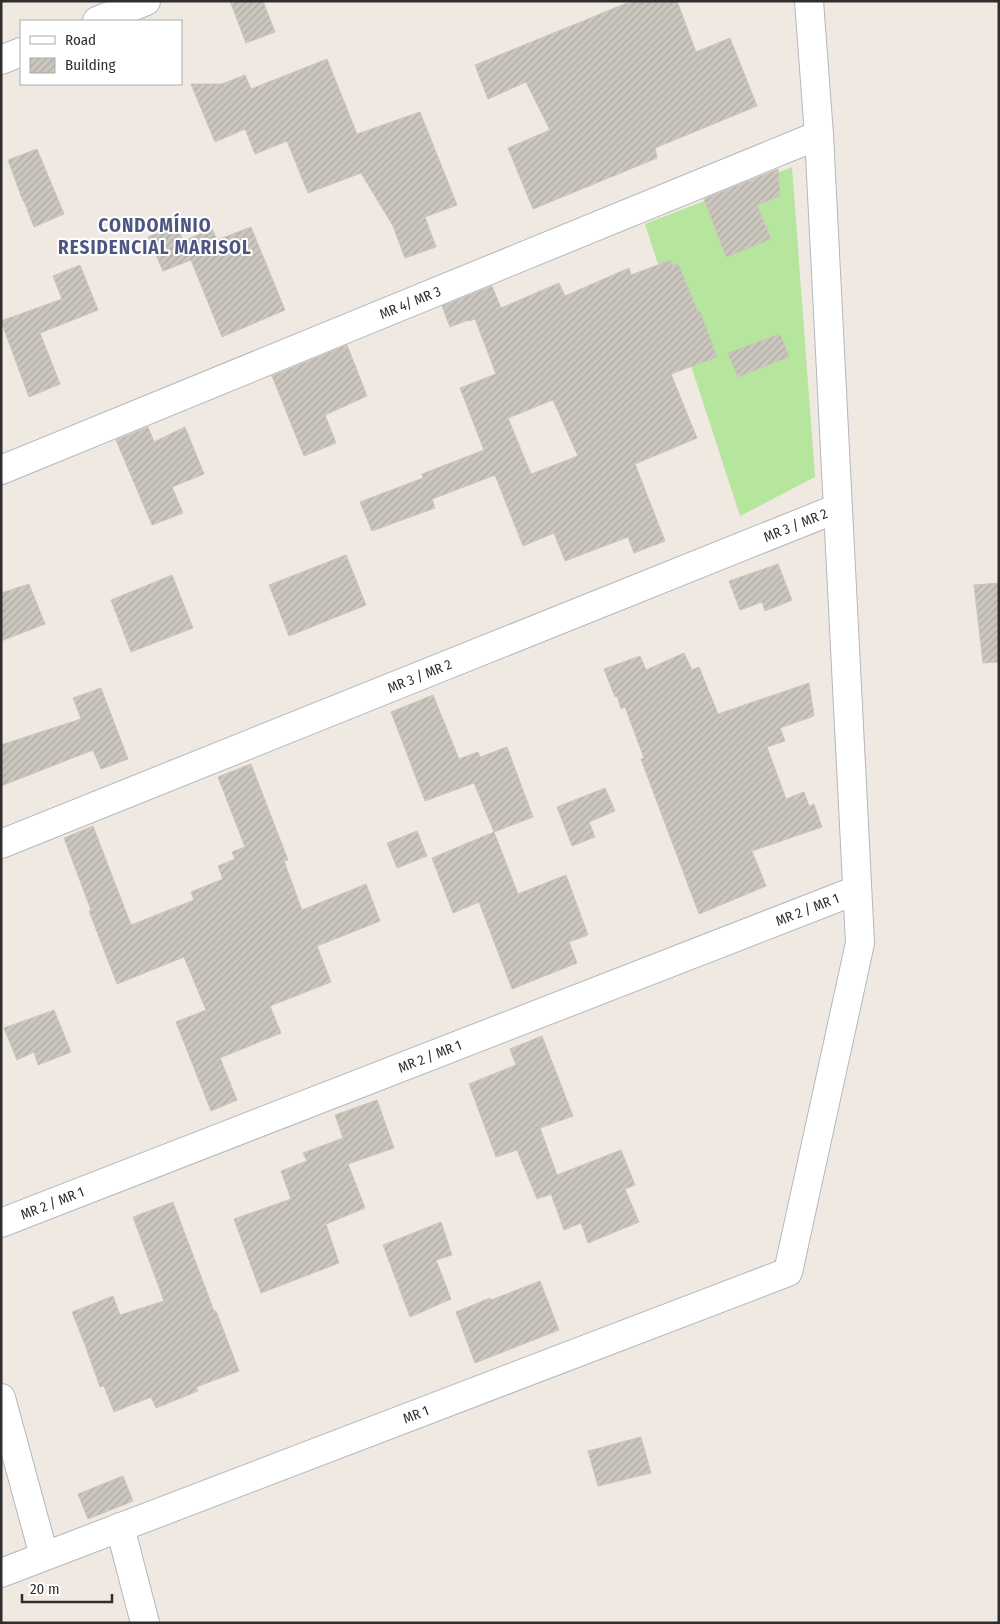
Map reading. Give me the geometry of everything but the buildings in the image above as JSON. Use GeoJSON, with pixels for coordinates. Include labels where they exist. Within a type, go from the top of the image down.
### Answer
{"type":"FeatureCollection","features":[{"type":"Feature","properties":{"kind":"street"},"geometry":{"type":"LineString","coordinates":[[99,20],[146,1]]}},
{"type":"Feature","properties":{"kind":"street"},"geometry":{"type":"LineString","coordinates":[[809,1],[819,135],[857,890]]}},
{"type":"Feature","properties":{"kind":"street"},"geometry":{"type":"LineString","coordinates":[[1,60],[20,52]]}},
{"type":"Feature","properties":{"kind":"street","name":"MR 4/ MR 3"},"geometry":{"type":"LineString","coordinates":[[1,470],[819,135]]}},
{"type":"Feature","properties":{"kind":"street","name":"MR 3 / MR 2"},"geometry":{"type":"LineString","coordinates":[[1,844],[838,508]]}},
{"type":"Feature","properties":{"kind":"street","name":"MR 2 / MR 1"},"geometry":{"type":"LineString","coordinates":[[1,1223],[857,890]]}},
{"type":"Feature","properties":{"kind":"street","name":"MR 1"},"geometry":{"type":"LineString","coordinates":[[1,1573],[788,1272],[860,943],[857,890]]}},
{"type":"Feature","properties":{"kind":"street"},"geometry":{"type":"LineString","coordinates":[[1,1398],[44,1556]]}},
{"type":"Feature","properties":{"kind":"street"},"geometry":{"type":"LineString","coordinates":[[120,1527],[145,1623]]}},
{"type":"Feature","properties":{"kind":"green space"},"geometry":{"type":"Polygon","coordinates":[[[792,167],[815,477],[740,516],[645,224],[792,167]]]}},
{"type":"Feature","properties":{"kind":"district","name":"CONDOMÍNIO RESIDENCIAL MARISOL"},"geometry":{"type":"Point","coordinates":[155,236]}}]}
